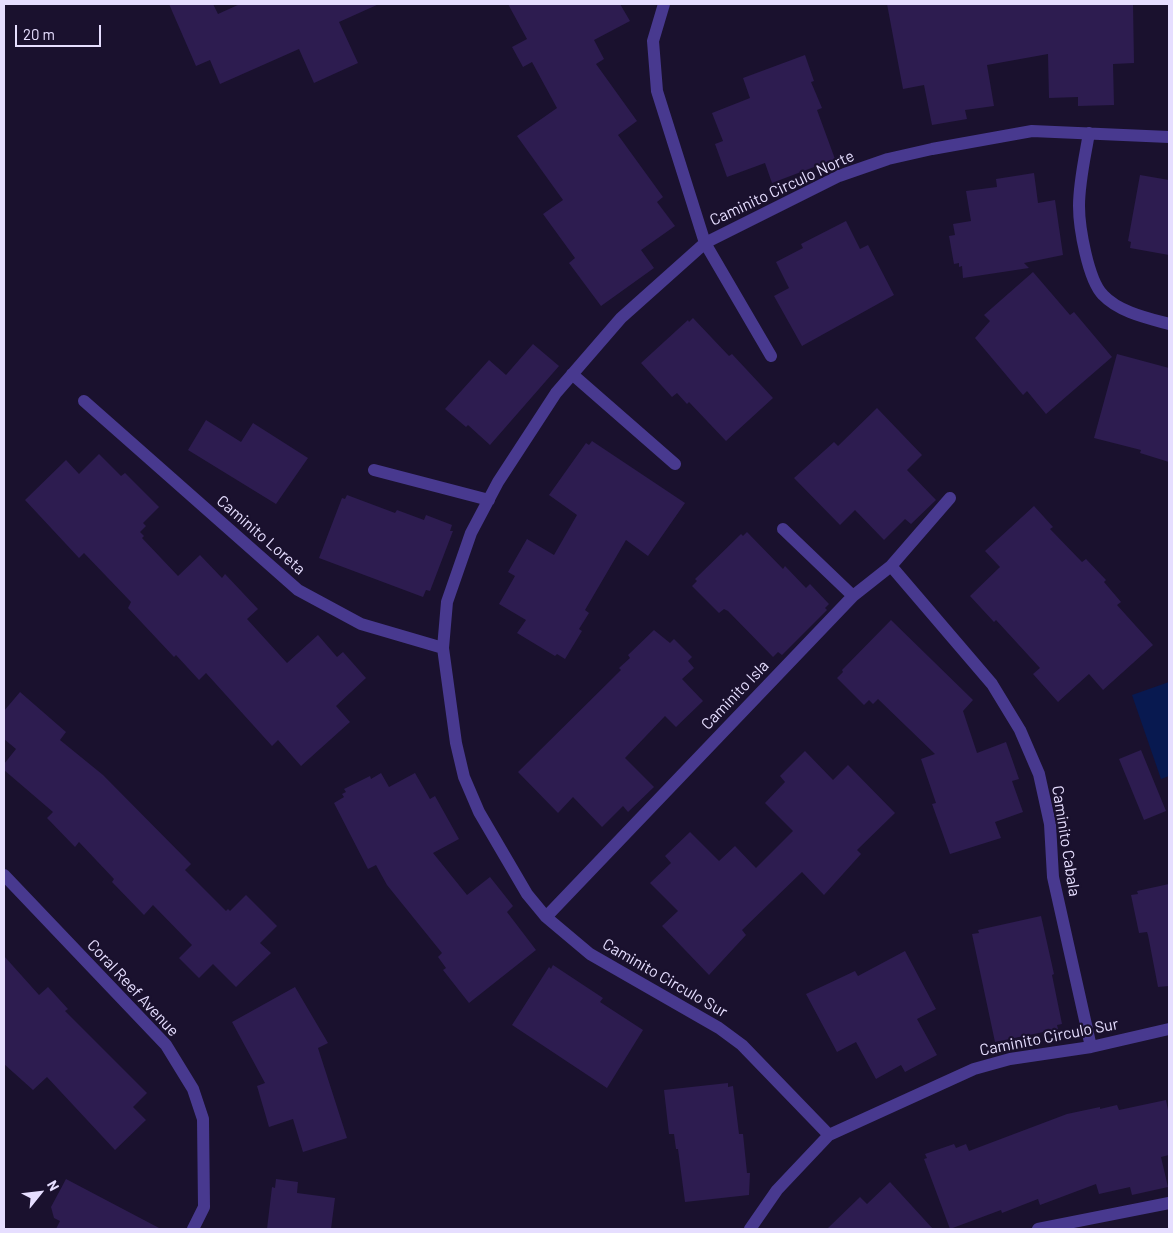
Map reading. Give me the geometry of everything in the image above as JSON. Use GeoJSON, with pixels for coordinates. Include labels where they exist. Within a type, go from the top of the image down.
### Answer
{"type":"FeatureCollection","features":[{"type":"Feature","properties":{"kind":"street"},"geometry":{"type":"LineString","coordinates":[[664,4],[653,41],[657,91],[705,243],[771,356]]}},
{"type":"Feature","properties":{"kind":"street","name":"Caminito Circulo Norte"},"geometry":{"type":"LineString","coordinates":[[705,243],[839,176],[888,159],[1032,131],[1169,137]]}},
{"type":"Feature","properties":{"kind":"street"},"geometry":{"type":"LineString","coordinates":[[1089,133],[1079,206],[1084,243],[1093,276],[1102,294],[1129,311],[1169,324]]}},
{"type":"Feature","properties":{"kind":"street","name":"Caminito Circulo Sur"},"geometry":{"type":"LineString","coordinates":[[705,243],[621,318],[551,401],[489,500],[471,533],[447,602],[443,648],[456,743],[464,777],[479,812],[499,847],[527,894],[546,917],[590,954],[719,1028],[742,1045],[829,1134],[974,1069],[1010,1059],[1091,1047],[1169,1029]]}},
{"type":"Feature","properties":{"kind":"street"},"geometry":{"type":"LineString","coordinates":[[572,374],[675,464]]}},
{"type":"Feature","properties":{"kind":"street","name":"Caminito Loreta"},"geometry":{"type":"LineString","coordinates":[[84,401],[298,590],[362,624],[443,648]]}},
{"type":"Feature","properties":{"kind":"street"},"geometry":{"type":"LineString","coordinates":[[374,470],[489,500]]}},
{"type":"Feature","properties":{"kind":"street","name":"Caminito Isla"},"geometry":{"type":"LineString","coordinates":[[546,917],[853,596],[891,566],[950,498]]}},
{"type":"Feature","properties":{"kind":"street"},"geometry":{"type":"LineString","coordinates":[[783,529],[853,596]]}},
{"type":"Feature","properties":{"kind":"street","name":"Caminito Cabala"},"geometry":{"type":"LineString","coordinates":[[891,566],[992,684],[1020,730],[1039,774],[1050,824],[1054,877],[1091,1047]]}},
{"type":"Feature","properties":{"kind":"street","name":"Coral Reef Avenue"},"geometry":{"type":"LineString","coordinates":[[4,875],[166,1045],[193,1089],[203,1120],[204,1207],[193,1229]]}},
{"type":"Feature","properties":{"kind":"street"},"geometry":{"type":"LineString","coordinates":[[750,1229],[777,1190],[829,1134]]}},
{"type":"Feature","properties":{"kind":"street"},"geometry":{"type":"LineString","coordinates":[[1038,1229],[1169,1203]]}},
{"type":"Feature","properties":{"kind":"shaded area"},"geometry":{"type":"Polygon","coordinates":[[[1169,682],[1169,776],[1161,779],[1132,695],[1169,682]]]}},
{"type":"Feature","properties":{"kind":"building"},"geometry":{"type":"Polygon","coordinates":[[[169,4],[213,4],[218,14],[240,4],[379,4],[339,22],[358,63],[314,83],[299,49],[220,84],[210,60],[196,66],[169,4]]]}},
{"type":"Feature","properties":{"kind":"building"},"geometry":{"type":"Polygon","coordinates":[[[508,4],[620,4],[630,21],[594,40],[604,59],[596,64],[637,121],[618,135],[663,197],[657,202],[675,226],[641,250],[654,268],[601,306],[569,263],[575,258],[543,214],[563,200],[517,136],[557,108],[532,62],[523,67],[512,47],[527,39],[508,4]]]}},
{"type":"Feature","properties":{"kind":"building"},"geometry":{"type":"Polygon","coordinates":[[[887,4],[1133,4],[1134,63],[1113,64],[1114,105],[1078,106],[1078,97],[1049,98],[1048,54],[987,65],[994,106],[965,110],[967,119],[932,125],[924,85],[903,89],[887,4]]]}},
{"type":"Feature","properties":{"kind":"building"},"geometry":{"type":"Polygon","coordinates":[[[805,55],[814,81],[811,82],[822,108],[817,110],[835,159],[772,183],[765,163],[727,177],[715,144],[723,141],[712,113],[750,98],[743,78],[805,55]]]}},
{"type":"Feature","properties":{"kind":"building"},"geometry":{"type":"Polygon","coordinates":[[[1034,173],[1038,203],[1055,200],[1063,255],[1024,263],[1029,268],[963,278],[962,266],[959,267],[959,263],[954,264],[949,236],[955,235],[953,224],[971,221],[966,191],[997,187],[996,179],[1034,173]]]}},
{"type":"Feature","properties":{"kind":"building"},"geometry":{"type":"Polygon","coordinates":[[[1140,175],[1169,180],[1169,255],[1130,248],[1131,242],[1128,241],[1140,175]]]}},
{"type":"Feature","properties":{"kind":"building"},"geometry":{"type":"Polygon","coordinates":[[[846,221],[860,249],[868,245],[894,295],[802,346],[774,296],[789,288],[776,262],[803,248],[801,244],[846,221]]]}},
{"type":"Feature","properties":{"kind":"building"},"geometry":{"type":"Polygon","coordinates":[[[1033,272],[1070,315],[1074,312],[1112,357],[1046,414],[1027,391],[1023,395],[975,338],[990,321],[984,315],[1033,272]]]}},
{"type":"Feature","properties":{"kind":"building"},"geometry":{"type":"Polygon","coordinates":[[[693,318],[729,356],[732,354],[773,398],[726,441],[689,402],[687,404],[677,393],[672,397],[641,363],[688,320],[689,322],[693,318]]]}},
{"type":"Feature","properties":{"kind":"building"},"geometry":{"type":"Polygon","coordinates":[[[533,344],[559,366],[490,445],[468,425],[466,427],[445,409],[489,360],[506,375],[533,344]]]}},
{"type":"Feature","properties":{"kind":"building"},"geometry":{"type":"Polygon","coordinates":[[[1117,354],[1169,368],[1169,462],[1140,453],[1141,450],[1094,438],[1117,354]]]}},
{"type":"Feature","properties":{"kind":"building"},"geometry":{"type":"Polygon","coordinates":[[[877,408],[922,455],[907,470],[936,500],[911,524],[905,519],[884,540],[855,510],[840,525],[794,478],[834,442],[838,446],[877,408]]]}},
{"type":"Feature","properties":{"kind":"building"},"geometry":{"type":"Polygon","coordinates":[[[206,420],[241,442],[253,423],[308,458],[276,504],[188,450],[206,420]]]}},
{"type":"Feature","properties":{"kind":"building"},"geometry":{"type":"Polygon","coordinates":[[[592,441],[685,503],[648,556],[626,540],[585,610],[589,613],[579,629],[582,631],[565,659],[557,654],[555,656],[517,633],[526,620],[499,604],[515,576],[508,572],[527,539],[554,555],[577,515],[549,495],[586,443],[589,445],[592,441]]]}},
{"type":"Feature","properties":{"kind":"building"},"geometry":{"type":"Polygon","coordinates":[[[99,454],[121,476],[125,473],[159,507],[143,523],[146,526],[140,532],[144,536],[142,538],[178,576],[200,555],[222,578],[225,574],[258,609],[247,619],[287,663],[318,635],[337,657],[343,652],[366,678],[336,706],[350,722],[301,766],[278,740],[272,746],[206,673],[199,680],[176,655],[174,657],[128,608],[131,602],[84,553],[79,558],[25,500],[66,460],[79,474],[99,454]]]}},
{"type":"Feature","properties":{"kind":"building"},"geometry":{"type":"Polygon","coordinates":[[[347,495],[395,513],[397,510],[424,520],[426,515],[452,525],[450,531],[453,531],[430,591],[426,590],[423,597],[319,558],[342,498],[345,499],[347,495]]]}},
{"type":"Feature","properties":{"kind":"building"},"geometry":{"type":"Polygon","coordinates":[[[1034,506],[1053,527],[1050,529],[1082,562],[1086,559],[1106,580],[1104,582],[1121,602],[1117,605],[1153,645],[1103,690],[1089,674],[1058,702],[1033,674],[1040,668],[996,620],[994,622],[970,596],[1000,567],[985,551],[1034,506]]]}},
{"type":"Feature","properties":{"kind":"building"},"geometry":{"type":"Polygon","coordinates":[[[747,532],[783,569],[785,566],[806,588],[810,584],[829,604],[825,608],[827,610],[782,655],[778,652],[773,657],[728,611],[724,609],[719,613],[692,586],[697,581],[695,579],[741,534],[743,536],[747,532]]]}},
{"type":"Feature","properties":{"kind":"building"},"geometry":{"type":"Polygon","coordinates":[[[891,620],[973,700],[963,711],[977,753],[1006,742],[1019,779],[1012,781],[1023,812],[995,822],[1001,838],[950,854],[932,804],[936,803],[921,759],[935,754],[878,699],[873,704],[869,700],[864,705],[837,678],[843,672],[842,670],[891,620]]]}},
{"type":"Feature","properties":{"kind":"building"},"geometry":{"type":"Polygon","coordinates":[[[654,630],[670,643],[674,639],[692,657],[688,661],[694,668],[682,679],[703,701],[676,727],[665,716],[625,758],[654,787],[628,812],[623,806],[602,827],[573,797],[558,813],[518,772],[621,670],[619,668],[630,658],[628,655],[654,630]]]}},
{"type":"Feature","properties":{"kind":"building"},"geometry":{"type":"Polygon","coordinates":[[[20,692],[66,732],[60,740],[103,775],[191,864],[185,870],[226,911],[228,909],[230,911],[246,895],[277,926],[260,943],[271,953],[236,987],[213,964],[199,978],[179,958],[192,945],[153,905],[144,915],[112,882],[114,879],[79,842],[75,847],[47,818],[53,812],[4,770],[4,764],[16,749],[4,739],[4,711],[20,692]]]}},
{"type":"Feature","properties":{"kind":"building"},"geometry":{"type":"Polygon","coordinates":[[[1141,750],[1166,811],[1144,820],[1119,759],[1141,750]]]}},
{"type":"Feature","properties":{"kind":"building"},"geometry":{"type":"Polygon","coordinates":[[[805,751],[833,780],[848,765],[895,813],[857,850],[861,854],[824,895],[802,872],[742,930],[746,935],[709,975],[662,926],[678,911],[650,883],[671,863],[665,856],[690,832],[719,861],[735,846],[756,868],[793,831],[765,803],[785,782],[780,776],[805,751]]]}},
{"type":"Feature","properties":{"kind":"building"},"geometry":{"type":"Polygon","coordinates":[[[381,773],[389,787],[415,773],[430,799],[435,796],[459,839],[433,853],[467,895],[490,877],[513,906],[507,912],[536,950],[469,1003],[443,970],[446,968],[438,957],[442,953],[387,885],[376,865],[368,869],[334,803],[344,797],[342,794],[346,792],[344,789],[370,776],[371,779],[381,773]]]}},
{"type":"Feature","properties":{"kind":"building"},"geometry":{"type":"Polygon","coordinates":[[[1169,884],[1169,986],[1158,987],[1148,935],[1147,932],[1139,933],[1131,895],[1138,894],[1137,891],[1169,884]]]}},
{"type":"Feature","properties":{"kind":"building"},"geometry":{"type":"Polygon","coordinates":[[[1041,916],[1054,974],[1052,975],[1062,1024],[1057,1025],[1058,1029],[995,1042],[972,934],[979,933],[978,930],[1041,916]]]}},
{"type":"Feature","properties":{"kind":"building"},"geometry":{"type":"Polygon","coordinates":[[[905,951],[936,1009],[917,1019],[937,1055],[905,1072],[901,1065],[876,1079],[856,1042],[837,1052],[806,994],[855,971],[858,976],[905,951]]]}},
{"type":"Feature","properties":{"kind":"building"},"geometry":{"type":"Polygon","coordinates":[[[4,956],[39,995],[48,987],[68,1009],[65,1011],[147,1093],[133,1107],[146,1120],[115,1150],[47,1077],[33,1090],[4,1064],[4,956]]]}},
{"type":"Feature","properties":{"kind":"building"},"geometry":{"type":"Polygon","coordinates":[[[553,965],[603,998],[600,1002],[643,1030],[607,1088],[512,1025],[549,967],[551,969],[553,965]]]}},
{"type":"Feature","properties":{"kind":"building"},"geometry":{"type":"Polygon","coordinates":[[[295,987],[328,1043],[318,1048],[347,1138],[303,1152],[293,1119],[269,1127],[257,1086],[265,1083],[232,1022],[295,987]]]}},
{"type":"Feature","properties":{"kind":"building"},"geometry":{"type":"Polygon","coordinates":[[[728,1083],[728,1087],[733,1086],[739,1134],[743,1134],[747,1173],[750,1173],[749,1195],[685,1202],[678,1149],[676,1149],[674,1134],[669,1134],[664,1090],[728,1083]]]}},
{"type":"Feature","properties":{"kind":"building"},"geometry":{"type":"Polygon","coordinates":[[[1166,1100],[1169,1115],[1169,1155],[1161,1157],[1168,1187],[1132,1195],[1130,1187],[1099,1194],[1096,1184],[1040,1205],[1038,1199],[1002,1213],[1001,1210],[950,1229],[924,1159],[927,1158],[925,1154],[954,1144],[956,1148],[966,1144],[969,1151],[1067,1114],[1117,1105],[1119,1110],[1166,1100]]]}},
{"type":"Feature","properties":{"kind":"building"},"geometry":{"type":"Polygon","coordinates":[[[66,1179],[161,1229],[56,1229],[60,1221],[54,1218],[51,1207],[66,1179]]]}},
{"type":"Feature","properties":{"kind":"building"},"geometry":{"type":"Polygon","coordinates":[[[276,1179],[298,1182],[297,1193],[335,1198],[331,1229],[267,1229],[272,1187],[275,1188],[276,1179]]]}},
{"type":"Feature","properties":{"kind":"building"},"geometry":{"type":"Polygon","coordinates":[[[890,1182],[933,1229],[827,1229],[860,1197],[867,1204],[890,1182]]]}}]}
